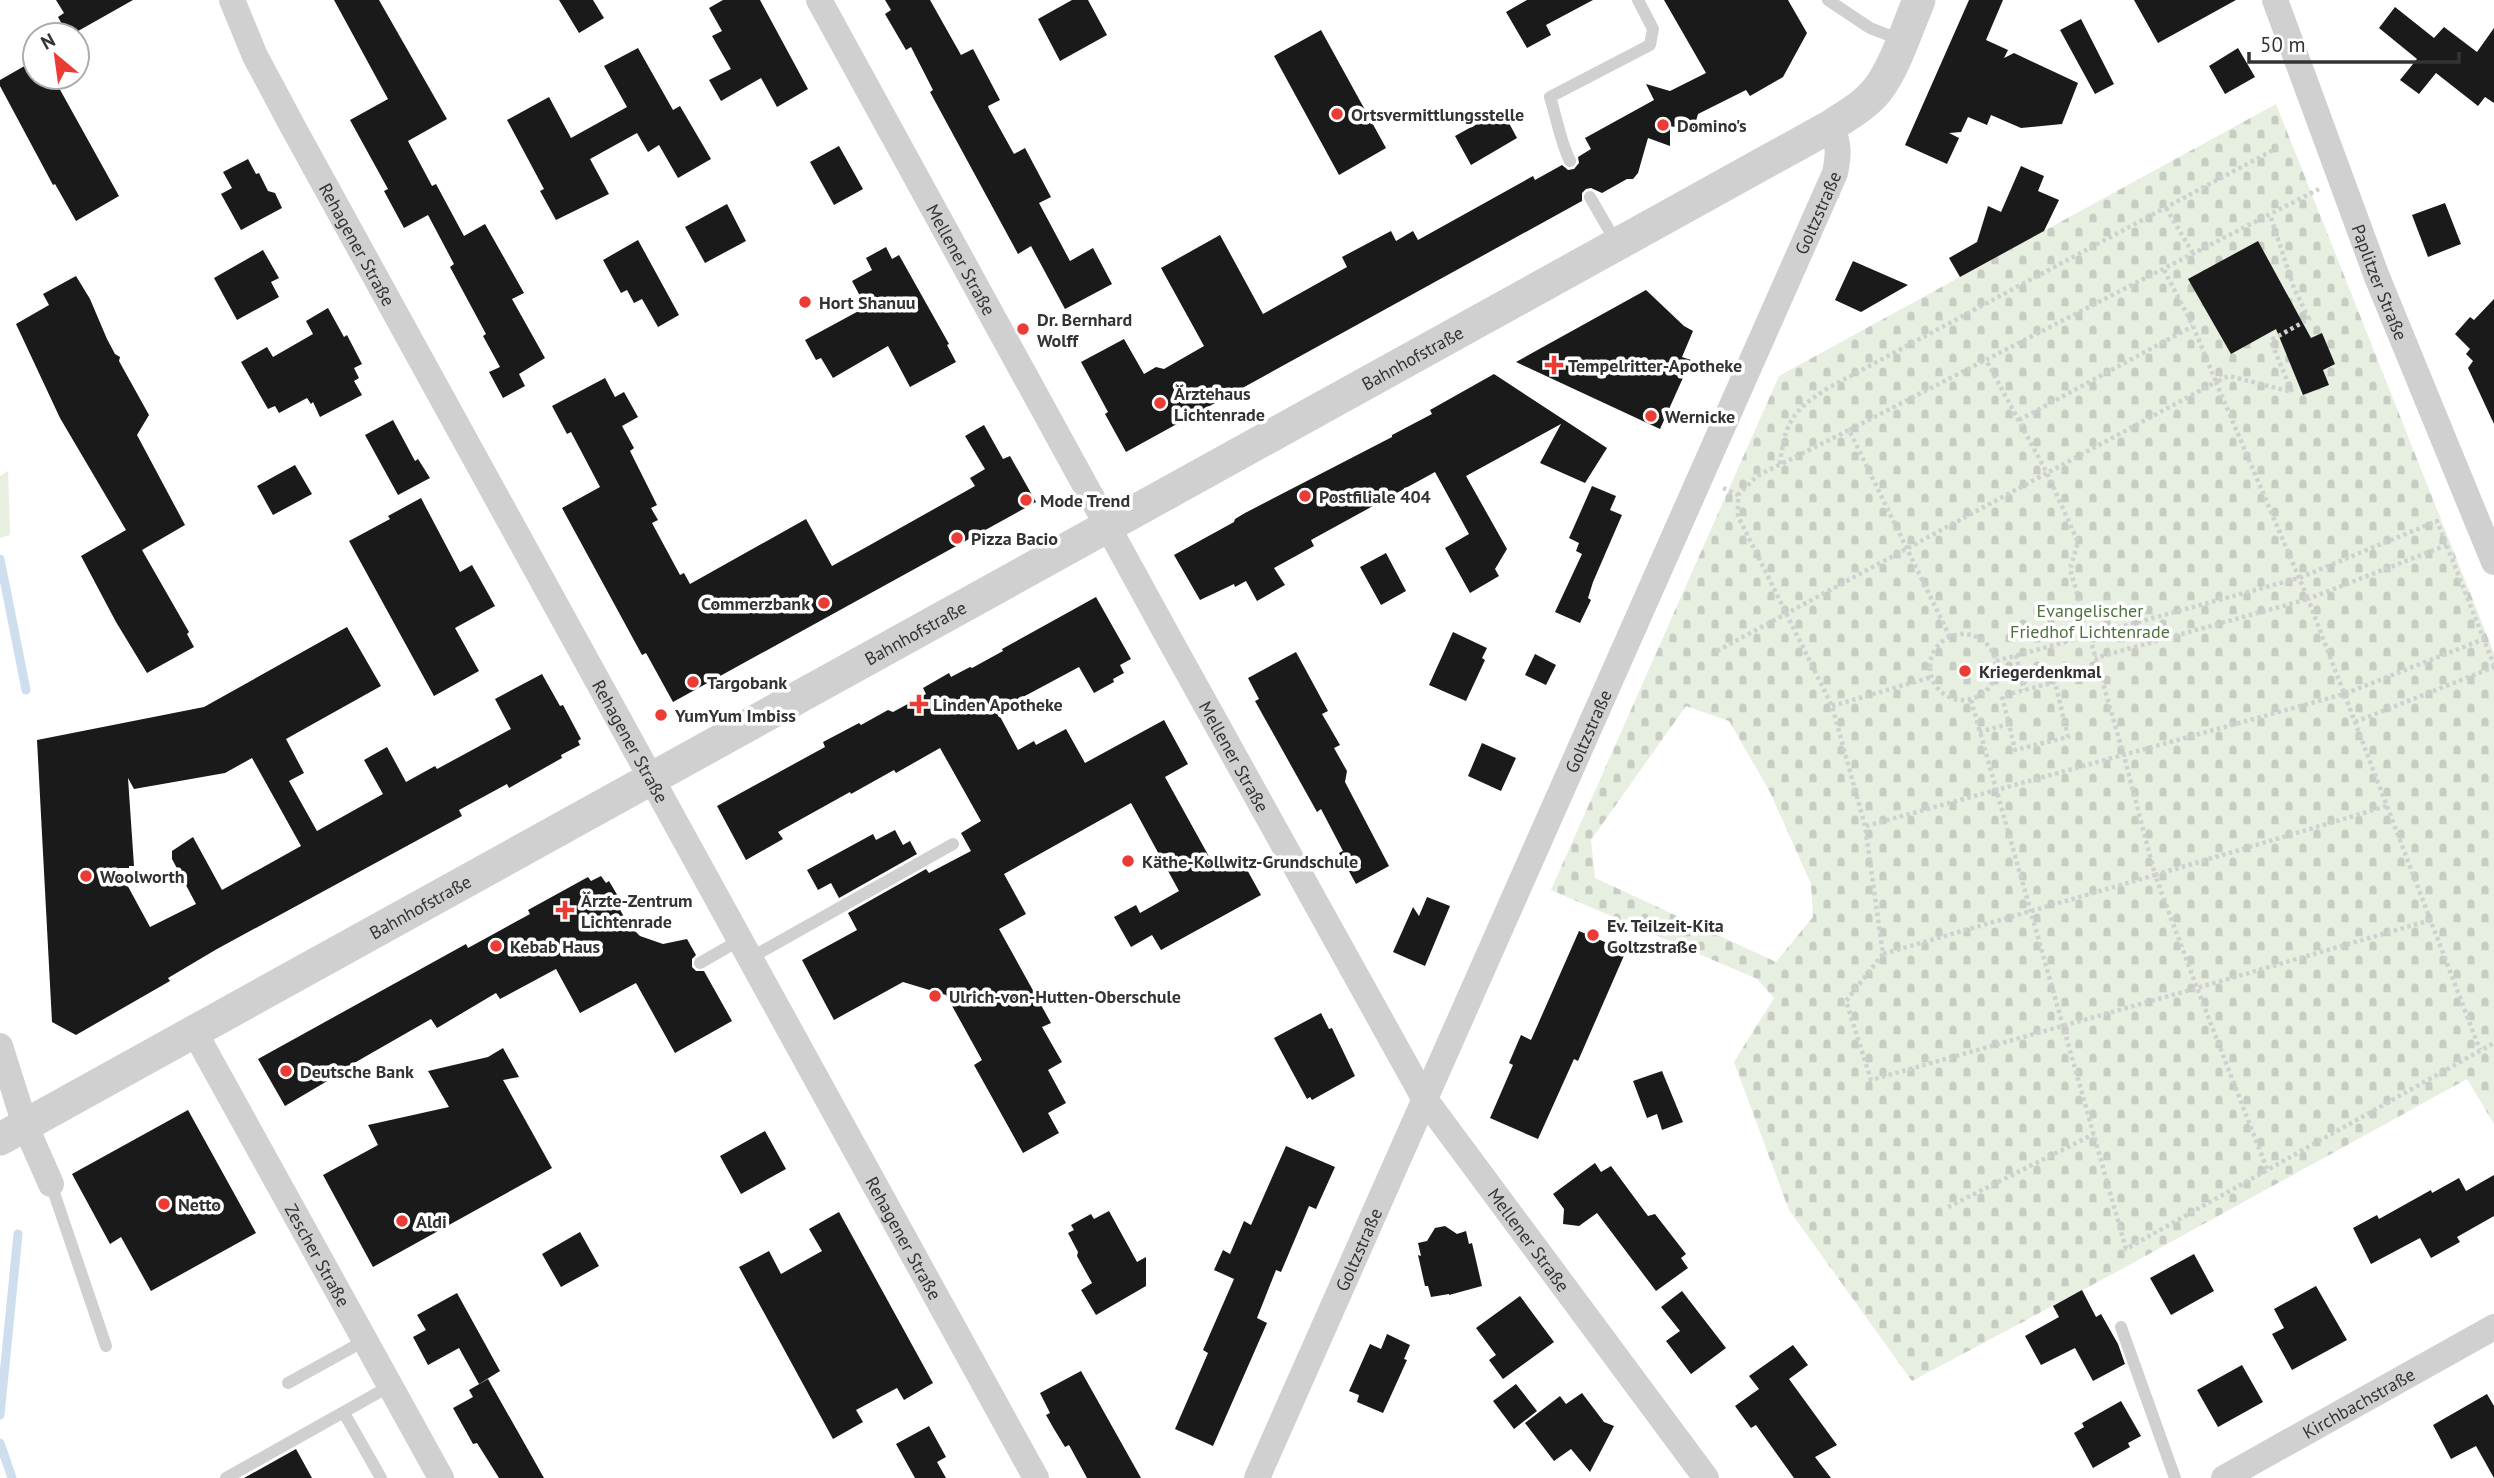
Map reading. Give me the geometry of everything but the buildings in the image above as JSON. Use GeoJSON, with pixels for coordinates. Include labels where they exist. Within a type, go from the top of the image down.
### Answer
{"type":"FeatureCollection","features":[{"type":"Feature","properties":{"kind":"street","name":"Rehagener Straße"},"geometry":{"type":"LineString","coordinates":[[232,0],[255,56],[1036,1478]]}},
{"type":"Feature","properties":{"kind":"street","name":"Mellener Straße"},"geometry":{"type":"LineString","coordinates":[[819,0],[1424,1098],[1706,1478]]}},
{"type":"Feature","properties":{"kind":"street"},"geometry":{"type":"LineString","coordinates":[[1831,126],[1864,104],[1878,90],[1919,0]]}},
{"type":"Feature","properties":{"kind":"street","name":"Paplitzer Straße"},"geometry":{"type":"LineString","coordinates":[[2275,0],[2377,277],[2494,562]]}},
{"type":"Feature","properties":{"kind":"street","name":"Bahnhofstraße"},"geometry":{"type":"LineString","coordinates":[[13,1132],[1831,126]]}},
{"type":"Feature","properties":{"kind":"street","name":"Goltzstraße"},"geometry":{"type":"LineString","coordinates":[[1257,1478],[1830,184],[1839,153],[1838,140],[1831,126]]}},
{"type":"Feature","properties":{"kind":"street","name":"Zescher Straße"},"geometry":{"type":"LineString","coordinates":[[194,1031],[440,1478]]}},
{"type":"Feature","properties":{"kind":"street"},"geometry":{"type":"LineString","coordinates":[[0,1046],[13,1132],[51,1184]]}},
{"type":"Feature","properties":{"kind":"street","name":"Kirchbachstraße"},"geometry":{"type":"LineString","coordinates":[[2224,1478],[2494,1327]]}},
{"type":"Feature","properties":{"kind":"lane"},"geometry":{"type":"LineString","coordinates":[[1570,161],[1561,144],[1562,134],[1550,97],[1650,45],[1653,29],[1637,0]]}},
{"type":"Feature","properties":{"kind":"lane"},"geometry":{"type":"LineString","coordinates":[[1828,0],[1870,28],[1902,40]]}},
{"type":"Feature","properties":{"kind":"lane"},"geometry":{"type":"LineString","coordinates":[[1590,197],[1617,244]]}},
{"type":"Feature","properties":{"kind":"lane"},"geometry":{"type":"LineString","coordinates":[[700,962],[745,949],[953,844]]}},
{"type":"Feature","properties":{"kind":"lane"},"geometry":{"type":"LineString","coordinates":[[51,1184],[106,1346]]}},
{"type":"Feature","properties":{"kind":"lane"},"geometry":{"type":"LineString","coordinates":[[2121,1326],[2175,1478]]}},
{"type":"Feature","properties":{"kind":"lane"},"geometry":{"type":"LineString","coordinates":[[288,1383],[364,1341]]}},
{"type":"Feature","properties":{"kind":"lane"},"geometry":{"type":"LineString","coordinates":[[226,1478],[390,1387]]}},
{"type":"Feature","properties":{"kind":"lane"},"geometry":{"type":"LineString","coordinates":[[344,1413],[381,1478]]}},
{"type":"Feature","properties":{"kind":"path"},"geometry":{"type":"LineString","coordinates":[[1780,464],[1783,435],[1792,419],[1810,400],[1828,388],[2277,148]]}},
{"type":"Feature","properties":{"kind":"path"},"geometry":{"type":"LineString","coordinates":[[1883,954],[1866,827],[1832,706],[1738,516],[1738,495],[1756,476],[2194,255],[2340,178]]}},
{"type":"Feature","properties":{"kind":"path"},"geometry":{"type":"LineString","coordinates":[[2166,208],[2194,255]]}},
{"type":"Feature","properties":{"kind":"path"},"geometry":{"type":"LineString","coordinates":[[1717,651],[2229,376],[2292,392],[2272,344],[2273,339],[2309,319],[2294,288],[2270,215]]}},
{"type":"Feature","properties":{"kind":"path"},"geometry":{"type":"LineString","coordinates":[[2164,270],[2193,326],[2308,599],[2480,1050]]}},
{"type":"Feature","properties":{"kind":"path"},"geometry":{"type":"LineString","coordinates":[[2019,420],[2193,326]]}},
{"type":"Feature","properties":{"kind":"path"},"geometry":{"type":"LineString","coordinates":[[1986,360],[2047,473],[2078,542],[2070,569],[2155,875],[2267,1169]]}},
{"type":"Feature","properties":{"kind":"path"},"geometry":{"type":"LineString","coordinates":[[1849,430],[1950,637]]}},
{"type":"Feature","properties":{"kind":"path"},"geometry":{"type":"LineString","coordinates":[[1996,661],[2299,578],[2437,521],[2494,666],[2355,722]]}},
{"type":"Feature","properties":{"kind":"path"},"geometry":{"type":"LineString","coordinates":[[2095,659],[2308,599],[2447,545]]}},
{"type":"Feature","properties":{"kind":"path"},"geometry":{"type":"LineString","coordinates":[[1969,635],[1978,638],[1992,651],[1996,661],[1996,670],[1988,689],[1971,700],[1951,698],[1943,693],[1932,677],[1932,658],[1942,642],[1950,637],[1969,635]]}},
{"type":"Feature","properties":{"kind":"path"},"geometry":{"type":"LineString","coordinates":[[1866,827],[2344,694],[2484,639]]}},
{"type":"Feature","properties":{"kind":"path"},"geometry":{"type":"LineString","coordinates":[[2016,655],[2024,690]]}},
{"type":"Feature","properties":{"kind":"path"},"geometry":{"type":"LineString","coordinates":[[1832,706],[1932,677]]}},
{"type":"Feature","properties":{"kind":"path"},"geometry":{"type":"LineString","coordinates":[[2055,682],[2068,737],[2015,750],[2009,724],[2002,696],[2055,682]]}},
{"type":"Feature","properties":{"kind":"path"},"geometry":{"type":"LineString","coordinates":[[1971,700],[2126,1249],[2494,1043]]}},
{"type":"Feature","properties":{"kind":"path"},"geometry":{"type":"LineString","coordinates":[[1979,732],[2009,724]]}},
{"type":"Feature","properties":{"kind":"path"},"geometry":{"type":"LineString","coordinates":[[2387,806],[1883,954],[1846,1001],[1871,1080],[2431,920]]}},
{"type":"Feature","properties":{"kind":"path"},"geometry":{"type":"LineString","coordinates":[[1948,1207],[2094,1134]]}},
{"type":"Feature","properties":{"kind":"green space","name":"Evangelischer Friedhof Lichtenrade"},"geometry":{"type":"Polygon","coordinates":[[[2276,104],[2494,653],[2494,1124],[2467,1079],[1912,1381],[1789,1210],[1734,1062],[1774,998],[1757,979],[1551,890],[1779,376],[2276,104]],[[1686,706],[1591,840],[1595,878],[1776,962],[1813,917],[1811,884],[1770,792],[1729,721],[1686,706]]]}},
{"type":"Feature","properties":{"kind":"green space"},"geometry":{"type":"Polygon","coordinates":[[[8,471],[10,535],[0,538],[0,476],[8,471]]]}},
{"type":"Feature","properties":{"kind":"waterway"},"geometry":{"type":"LineString","coordinates":[[0,559],[26,690]]}},
{"type":"Feature","properties":{"kind":"waterway"},"geometry":{"type":"LineString","coordinates":[[0,1415],[18,1234]]}},
{"type":"Feature","properties":{"kind":"waterway"},"geometry":{"type":"LineString","coordinates":[[0,1443],[12,1478]]}},
{"type":"Feature","properties":{"kind":"place","name":"Ortsvermittlungsstelle"},"geometry":{"type":"Point","coordinates":[1337,114]}},
{"type":"Feature","properties":{"kind":"place","name":"Domino's"},"geometry":{"type":"Point","coordinates":[1663,125]}},
{"type":"Feature","properties":{"kind":"place","name":"Hort Shanuu"},"geometry":{"type":"Point","coordinates":[805,302]}},
{"type":"Feature","properties":{"kind":"place","name":"Dr. Bernhard Wolff"},"geometry":{"type":"Point","coordinates":[1023,329]}},
{"type":"Feature","properties":{"kind":"place","name":"Tempelritter-Apotheke"},"geometry":{"type":"Point","coordinates":[1554,365]}},
{"type":"Feature","properties":{"kind":"place","name":"Ärztehaus Lichtenrade"},"geometry":{"type":"Point","coordinates":[1160,403]}},
{"type":"Feature","properties":{"kind":"place","name":"Wernicke"},"geometry":{"type":"Point","coordinates":[1651,416]}},
{"type":"Feature","properties":{"kind":"place","name":"Postfiliale 404"},"geometry":{"type":"Point","coordinates":[1305,496]}},
{"type":"Feature","properties":{"kind":"place","name":"Mode Trend"},"geometry":{"type":"Point","coordinates":[1026,500]}},
{"type":"Feature","properties":{"kind":"place","name":"Pizza Bacio"},"geometry":{"type":"Point","coordinates":[957,538]}},
{"type":"Feature","properties":{"kind":"place","name":"Commerzbank"},"geometry":{"type":"Point","coordinates":[824,603]}},
{"type":"Feature","properties":{"kind":"place","name":"Kriegerdenkmal"},"geometry":{"type":"Point","coordinates":[1965,671]}},
{"type":"Feature","properties":{"kind":"place","name":"Targobank"},"geometry":{"type":"Point","coordinates":[693,682]}},
{"type":"Feature","properties":{"kind":"place","name":"Linden Apotheke"},"geometry":{"type":"Point","coordinates":[919,704]}},
{"type":"Feature","properties":{"kind":"place","name":"YumYum Imbiss"},"geometry":{"type":"Point","coordinates":[661,715]}},
{"type":"Feature","properties":{"kind":"place","name":"Käthe-Kollwitz-Grundschule"},"geometry":{"type":"Point","coordinates":[1128,861]}},
{"type":"Feature","properties":{"kind":"place","name":"Woolworth"},"geometry":{"type":"Point","coordinates":[86,876]}},
{"type":"Feature","properties":{"kind":"place","name":"Ärzte-Zentrum Lichtenrade"},"geometry":{"type":"Point","coordinates":[565,910]}},
{"type":"Feature","properties":{"kind":"place","name":"Ev. Teilzeit-Kita Goltzstraße"},"geometry":{"type":"Point","coordinates":[1593,935]}},
{"type":"Feature","properties":{"kind":"place","name":"Kebab Haus"},"geometry":{"type":"Point","coordinates":[496,946]}},
{"type":"Feature","properties":{"kind":"place","name":"Ulrich-von-Hutten-Oberschule"},"geometry":{"type":"Point","coordinates":[935,996]}},
{"type":"Feature","properties":{"kind":"place","name":"Deutsche Bank"},"geometry":{"type":"Point","coordinates":[286,1071]}},
{"type":"Feature","properties":{"kind":"place","name":"Netto"},"geometry":{"type":"Point","coordinates":[164,1204]}},
{"type":"Feature","properties":{"kind":"place","name":"Aldi"},"geometry":{"type":"Point","coordinates":[402,1221]}}]}
